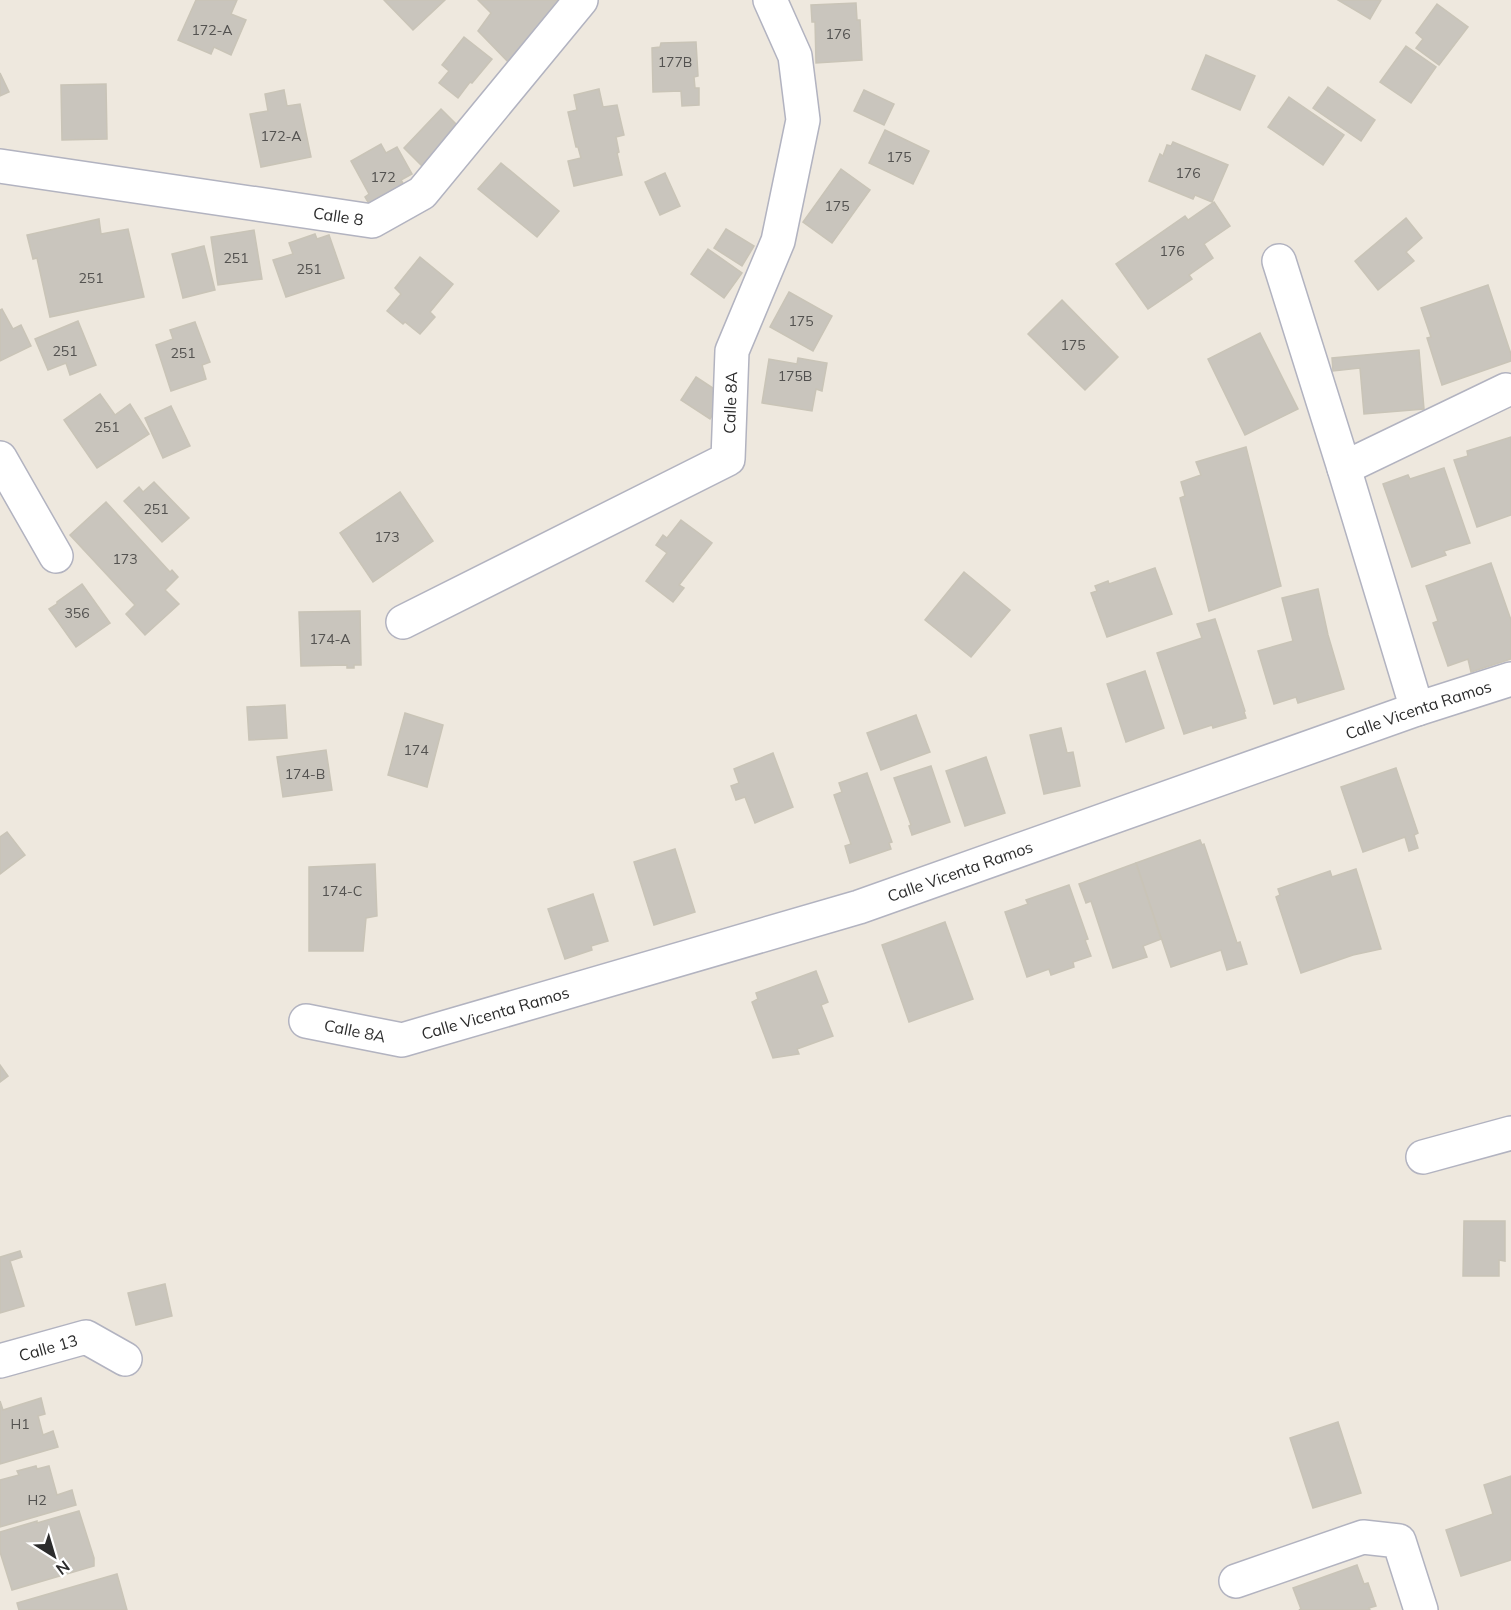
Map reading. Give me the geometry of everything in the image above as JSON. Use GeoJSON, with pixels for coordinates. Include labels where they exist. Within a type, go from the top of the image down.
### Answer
{"type":"FeatureCollection","features":[{"type":"Feature","properties":{"kind":"street","name":"Calle 8"},"geometry":{"type":"LineString","coordinates":[[0,166],[372,221],[422,193],[581,0]]}},
{"type":"Feature","properties":{"kind":"street","name":"Calle 8A"},"geometry":{"type":"LineString","coordinates":[[403,622],[728,459],[732,351],[778,241],[803,120],[795,56],[770,0]]}},
{"type":"Feature","properties":{"kind":"street"},"geometry":{"type":"LineString","coordinates":[[1279,261],[1417,709]]}},
{"type":"Feature","properties":{"kind":"street"},"geometry":{"type":"LineString","coordinates":[[1344,468],[1506,390]]}},
{"type":"Feature","properties":{"kind":"street"},"geometry":{"type":"LineString","coordinates":[[0,458],[56,556]]}},
{"type":"Feature","properties":{"kind":"street","name":"Calle Vicenta Ramos"},"geometry":{"type":"LineString","coordinates":[[402,1040],[859,907],[1417,709],[1511,679]]}},
{"type":"Feature","properties":{"kind":"street","name":"Calle 8A"},"geometry":{"type":"LineString","coordinates":[[306,1021],[402,1040]]}},
{"type":"Feature","properties":{"kind":"street"},"geometry":{"type":"LineString","coordinates":[[1424,1157],[1511,1133]]}},
{"type":"Feature","properties":{"kind":"street","name":"Calle 13"},"geometry":{"type":"LineString","coordinates":[[0,1361],[86,1337],[125,1359]]}},
{"type":"Feature","properties":{"kind":"street"},"geometry":{"type":"LineString","coordinates":[[1236,1581],[1363,1537],[1399,1541],[1421,1610]]}},
{"type":"Feature","properties":{"kind":"building"},"geometry":{"type":"Polygon","coordinates":[[[196,0],[237,0],[231,14],[246,20],[231,55],[214,47],[211,54],[178,40],[196,0]]]}},
{"type":"Feature","properties":{"kind":"building"},"geometry":{"type":"Polygon","coordinates":[[[384,0],[445,0],[413,30],[384,0]]]}},
{"type":"Feature","properties":{"kind":"building"},"geometry":{"type":"Polygon","coordinates":[[[478,0],[573,0],[516,70],[478,31],[491,13],[478,0]]]}},
{"type":"Feature","properties":{"kind":"building"},"geometry":{"type":"Polygon","coordinates":[[[1338,0],[1381,0],[1370,19],[1338,0]]]}},
{"type":"Feature","properties":{"kind":"building"},"geometry":{"type":"Polygon","coordinates":[[[856,3],[857,20],[860,20],[862,60],[816,63],[815,22],[812,22],[811,5],[856,3]]]}},
{"type":"Feature","properties":{"kind":"building"},"geometry":{"type":"Polygon","coordinates":[[[1437,4],[1468,27],[1439,65],[1416,48],[1423,39],[1416,33],[1437,4]]]}},
{"type":"Feature","properties":{"kind":"building"},"geometry":{"type":"Polygon","coordinates":[[[464,37],[492,59],[458,98],[439,83],[449,71],[442,65],[464,37]]]}},
{"type":"Feature","properties":{"kind":"building"},"geometry":{"type":"Polygon","coordinates":[[[696,42],[698,76],[694,77],[695,88],[699,88],[699,105],[682,106],[681,91],[653,92],[652,48],[660,47],[661,43],[696,42]]]}},
{"type":"Feature","properties":{"kind":"building"},"geometry":{"type":"Polygon","coordinates":[[[1406,46],[1436,67],[1411,103],[1380,82],[1406,46]]]}},
{"type":"Feature","properties":{"kind":"building"},"geometry":{"type":"Polygon","coordinates":[[[1206,55],[1255,76],[1240,110],[1192,89],[1206,55]]]}},
{"type":"Feature","properties":{"kind":"building"},"geometry":{"type":"Polygon","coordinates":[[[0,73],[9,92],[0,96],[0,73]]]}},
{"type":"Feature","properties":{"kind":"building"},"geometry":{"type":"Polygon","coordinates":[[[106,84],[107,139],[62,140],[61,85],[106,84]]]}},
{"type":"Feature","properties":{"kind":"building"},"geometry":{"type":"Polygon","coordinates":[[[1328,87],[1375,120],[1361,141],[1313,108],[1328,87]]]}},
{"type":"Feature","properties":{"kind":"building"},"geometry":{"type":"Polygon","coordinates":[[[599,89],[603,107],[617,105],[624,135],[616,137],[622,175],[574,186],[568,161],[581,158],[578,147],[576,147],[568,112],[577,110],[574,95],[599,89]]]}},
{"type":"Feature","properties":{"kind":"building"},"geometry":{"type":"Polygon","coordinates":[[[284,90],[287,106],[300,104],[311,157],[261,167],[250,114],[268,111],[265,94],[284,90]]]}},
{"type":"Feature","properties":{"kind":"building"},"geometry":{"type":"Polygon","coordinates":[[[864,90],[894,104],[884,125],[854,111],[864,90]]]}},
{"type":"Feature","properties":{"kind":"building"},"geometry":{"type":"Polygon","coordinates":[[[1289,97],[1344,135],[1323,165],[1268,127],[1289,97]]]}},
{"type":"Feature","properties":{"kind":"building"},"geometry":{"type":"Polygon","coordinates":[[[441,109],[465,133],[427,171],[404,148],[441,109]]]}},
{"type":"Feature","properties":{"kind":"building"},"geometry":{"type":"Polygon","coordinates":[[[885,130],[929,151],[913,184],[869,163],[885,130]]]}},
{"type":"Feature","properties":{"kind":"building"},"geometry":{"type":"Polygon","coordinates":[[[1173,142],[1228,165],[1212,202],[1195,195],[1193,199],[1149,181],[1160,154],[1163,156],[1167,145],[1171,146],[1173,142]]]}},
{"type":"Feature","properties":{"kind":"building"},"geometry":{"type":"Polygon","coordinates":[[[381,144],[386,153],[397,147],[412,174],[401,180],[407,190],[372,209],[365,197],[369,194],[351,161],[381,144]]]}},
{"type":"Feature","properties":{"kind":"building"},"geometry":{"type":"Polygon","coordinates":[[[501,163],[559,211],[537,237],[478,189],[501,163]]]}},
{"type":"Feature","properties":{"kind":"building"},"geometry":{"type":"Polygon","coordinates":[[[841,169],[870,190],[832,243],[803,222],[841,169]]]}},
{"type":"Feature","properties":{"kind":"building"},"geometry":{"type":"Polygon","coordinates":[[[665,173],[680,206],[660,215],[645,182],[665,173]]]}},
{"type":"Feature","properties":{"kind":"building"},"geometry":{"type":"Polygon","coordinates":[[[1214,202],[1230,226],[1204,244],[1213,258],[1189,275],[1192,279],[1148,309],[1116,264],[1185,216],[1188,220],[1214,202]]]}},
{"type":"Feature","properties":{"kind":"building"},"geometry":{"type":"Polygon","coordinates":[[[1406,218],[1422,238],[1406,252],[1414,261],[1378,290],[1355,261],[1406,218]]]}},
{"type":"Feature","properties":{"kind":"building"},"geometry":{"type":"Polygon","coordinates":[[[99,219],[101,234],[128,229],[144,297],[50,317],[37,258],[33,259],[27,235],[99,219]]]}},
{"type":"Feature","properties":{"kind":"building"},"geometry":{"type":"Polygon","coordinates":[[[726,229],[754,246],[742,266],[714,248],[726,229]]]}},
{"type":"Feature","properties":{"kind":"building"},"geometry":{"type":"Polygon","coordinates":[[[254,230],[262,279],[218,285],[211,237],[254,230]]]}},
{"type":"Feature","properties":{"kind":"building"},"geometry":{"type":"Polygon","coordinates":[[[315,234],[317,239],[329,235],[344,278],[286,297],[273,260],[293,254],[289,243],[315,234]]]}},
{"type":"Feature","properties":{"kind":"building"},"geometry":{"type":"Polygon","coordinates":[[[204,246],[215,290],[183,298],[172,254],[204,246]]]}},
{"type":"Feature","properties":{"kind":"building"},"geometry":{"type":"Polygon","coordinates":[[[708,249],[742,273],[724,298],[691,274],[708,249]]]}},
{"type":"Feature","properties":{"kind":"building"},"geometry":{"type":"Polygon","coordinates":[[[420,257],[453,284],[430,312],[435,317],[420,334],[387,311],[401,294],[395,288],[420,257]]]}},
{"type":"Feature","properties":{"kind":"building"},"geometry":{"type":"Polygon","coordinates":[[[1488,285],[1511,354],[1511,361],[1442,385],[1427,338],[1431,337],[1421,308],[1488,285]]]}},
{"type":"Feature","properties":{"kind":"building"},"geometry":{"type":"Polygon","coordinates":[[[789,292],[832,316],[813,351],[770,327],[789,292]]]}},
{"type":"Feature","properties":{"kind":"building"},"geometry":{"type":"Polygon","coordinates":[[[1062,300],[1118,357],[1085,390],[1028,334],[1062,300]]]}},
{"type":"Feature","properties":{"kind":"building"},"geometry":{"type":"Polygon","coordinates":[[[2,309],[13,329],[21,325],[31,346],[0,361],[0,310],[2,309]]]}},
{"type":"Feature","properties":{"kind":"building"},"geometry":{"type":"Polygon","coordinates":[[[78,321],[96,365],[70,375],[66,363],[48,370],[35,339],[78,321]]]}},
{"type":"Feature","properties":{"kind":"building"},"geometry":{"type":"Polygon","coordinates":[[[195,322],[210,362],[202,365],[206,379],[171,391],[156,345],[173,339],[170,330],[195,322]]]}},
{"type":"Feature","properties":{"kind":"building"},"geometry":{"type":"Polygon","coordinates":[[[1260,333],[1298,409],[1245,435],[1208,359],[1260,333]]]}},
{"type":"Feature","properties":{"kind":"building"},"geometry":{"type":"Polygon","coordinates":[[[1419,350],[1424,409],[1364,414],[1360,368],[1333,371],[1332,358],[1419,350]]]}},
{"type":"Feature","properties":{"kind":"building"},"geometry":{"type":"Polygon","coordinates":[[[798,358],[827,363],[822,391],[816,389],[812,411],[762,403],[769,359],[797,364],[798,358]]]}},
{"type":"Feature","properties":{"kind":"building"},"geometry":{"type":"Polygon","coordinates":[[[696,377],[725,396],[710,419],[681,400],[696,377]]]}},
{"type":"Feature","properties":{"kind":"building"},"geometry":{"type":"Polygon","coordinates":[[[100,394],[115,415],[130,404],[149,434],[97,468],[64,420],[100,394]]]}},
{"type":"Feature","properties":{"kind":"building"},"geometry":{"type":"Polygon","coordinates":[[[171,406],[190,446],[163,458],[145,418],[171,406]]]}},
{"type":"Feature","properties":{"kind":"building"},"geometry":{"type":"Polygon","coordinates":[[[1511,437],[1511,515],[1477,527],[1454,460],[1468,456],[1467,451],[1511,437]]]}},
{"type":"Feature","properties":{"kind":"building"},"geometry":{"type":"Polygon","coordinates":[[[1246,447],[1281,586],[1209,611],[1180,498],[1185,496],[1181,482],[1201,475],[1196,462],[1246,447]]]}},
{"type":"Feature","properties":{"kind":"building"},"geometry":{"type":"Polygon","coordinates":[[[1444,468],[1470,543],[1444,551],[1446,555],[1412,567],[1383,484],[1408,475],[1410,479],[1444,468]]]}},
{"type":"Feature","properties":{"kind":"building"},"geometry":{"type":"Polygon","coordinates":[[[154,482],[189,518],[162,542],[124,501],[139,487],[143,492],[154,482]]]}},
{"type":"Feature","properties":{"kind":"building"},"geometry":{"type":"Polygon","coordinates":[[[400,492],[433,541],[373,582],[340,533],[400,492]]]}},
{"type":"Feature","properties":{"kind":"building"},"geometry":{"type":"Polygon","coordinates":[[[106,502],[170,572],[172,570],[178,577],[165,590],[179,604],[145,635],[126,614],[135,605],[70,535],[106,502]]]}},
{"type":"Feature","properties":{"kind":"building"},"geometry":{"type":"Polygon","coordinates":[[[681,520],[712,543],[679,585],[684,588],[673,602],[646,581],[667,553],[656,545],[663,535],[667,538],[681,520]]]}},
{"type":"Feature","properties":{"kind":"building"},"geometry":{"type":"Polygon","coordinates":[[[1491,563],[1511,620],[1511,659],[1471,672],[1468,659],[1448,666],[1433,623],[1438,621],[1426,586],[1491,563]]]}},
{"type":"Feature","properties":{"kind":"building"},"geometry":{"type":"Polygon","coordinates":[[[1155,568],[1172,614],[1107,637],[1091,593],[1097,591],[1095,586],[1108,581],[1109,584],[1155,568]]]}},
{"type":"Feature","properties":{"kind":"building"},"geometry":{"type":"Polygon","coordinates":[[[964,572],[1010,610],[971,657],[925,620],[964,572]]]}},
{"type":"Feature","properties":{"kind":"building"},"geometry":{"type":"Polygon","coordinates":[[[82,584],[110,623],[76,647],[49,609],[82,584]]]}},
{"type":"Feature","properties":{"kind":"building"},"geometry":{"type":"Polygon","coordinates":[[[1318,589],[1328,635],[1344,689],[1298,703],[1296,697],[1274,704],[1258,651],[1293,641],[1282,598],[1318,589]]]}},
{"type":"Feature","properties":{"kind":"building"},"geometry":{"type":"Polygon","coordinates":[[[360,611],[361,665],[354,665],[354,668],[347,668],[347,665],[301,666],[299,612],[360,611]]]}},
{"type":"Feature","properties":{"kind":"building"},"geometry":{"type":"Polygon","coordinates":[[[1215,619],[1246,718],[1184,734],[1157,653],[1202,638],[1197,624],[1215,619]]]}},
{"type":"Feature","properties":{"kind":"building"},"geometry":{"type":"Polygon","coordinates":[[[1145,671],[1164,728],[1126,742],[1107,684],[1145,671]]]}},
{"type":"Feature","properties":{"kind":"building"},"geometry":{"type":"Polygon","coordinates":[[[285,705],[287,738],[249,740],[247,707],[285,705]]]}},
{"type":"Feature","properties":{"kind":"building"},"geometry":{"type":"Polygon","coordinates":[[[405,713],[443,725],[427,787],[388,775],[405,713]]]}},
{"type":"Feature","properties":{"kind":"building"},"geometry":{"type":"Polygon","coordinates":[[[916,715],[930,752],[881,770],[867,733],[916,715]]]}},
{"type":"Feature","properties":{"kind":"building"},"geometry":{"type":"Polygon","coordinates":[[[1061,728],[1067,753],[1073,752],[1080,786],[1044,794],[1030,735],[1061,728]]]}},
{"type":"Feature","properties":{"kind":"building"},"geometry":{"type":"Polygon","coordinates":[[[326,750],[332,790],[283,797],[277,757],[326,750]]]}},
{"type":"Feature","properties":{"kind":"building"},"geometry":{"type":"Polygon","coordinates":[[[773,753],[793,807],[755,823],[745,797],[736,800],[731,786],[739,783],[734,769],[773,753]]]}},
{"type":"Feature","properties":{"kind":"building"},"geometry":{"type":"Polygon","coordinates":[[[986,757],[1005,813],[965,826],[946,771],[986,757]]]}},
{"type":"Feature","properties":{"kind":"building"},"geometry":{"type":"Polygon","coordinates":[[[931,766],[950,822],[912,835],[909,826],[911,825],[894,778],[931,766]]]}},
{"type":"Feature","properties":{"kind":"building"},"geometry":{"type":"Polygon","coordinates":[[[1396,768],[1418,833],[1414,835],[1418,848],[1409,851],[1405,837],[1363,852],[1341,787],[1396,768]]]}},
{"type":"Feature","properties":{"kind":"building"},"geometry":{"type":"Polygon","coordinates":[[[867,773],[892,842],[889,843],[891,849],[850,863],[845,846],[851,844],[834,795],[842,792],[839,783],[867,773]]]}},
{"type":"Feature","properties":{"kind":"building"},"geometry":{"type":"Polygon","coordinates":[[[7,832],[25,855],[0,874],[0,837],[7,832]]]}},
{"type":"Feature","properties":{"kind":"building"},"geometry":{"type":"Polygon","coordinates":[[[1200,840],[1202,845],[1204,844],[1237,943],[1240,942],[1247,964],[1227,970],[1221,950],[1171,967],[1136,863],[1200,840]]]}},
{"type":"Feature","properties":{"kind":"building"},"geometry":{"type":"Polygon","coordinates":[[[675,849],[695,912],[654,925],[634,862],[675,849]]]}},
{"type":"Feature","properties":{"kind":"building"},"geometry":{"type":"Polygon","coordinates":[[[1136,863],[1161,939],[1143,946],[1147,957],[1113,968],[1091,901],[1086,903],[1079,884],[1136,863]]]}},
{"type":"Feature","properties":{"kind":"building"},"geometry":{"type":"Polygon","coordinates":[[[375,864],[377,916],[366,918],[363,951],[309,951],[309,867],[375,864]]]}},
{"type":"Feature","properties":{"kind":"building"},"geometry":{"type":"Polygon","coordinates":[[[1356,869],[1381,949],[1353,955],[1301,973],[1276,897],[1280,895],[1278,889],[1330,871],[1332,877],[1356,869]]]}},
{"type":"Feature","properties":{"kind":"building"},"geometry":{"type":"Polygon","coordinates":[[[1069,885],[1088,939],[1085,940],[1091,956],[1073,962],[1074,967],[1051,975],[1049,969],[1027,977],[1005,912],[1028,904],[1026,900],[1069,885]]]}},
{"type":"Feature","properties":{"kind":"building"},"geometry":{"type":"Polygon","coordinates":[[[593,894],[608,941],[591,946],[592,950],[565,959],[548,909],[593,894]]]}},
{"type":"Feature","properties":{"kind":"building"},"geometry":{"type":"Polygon","coordinates":[[[945,922],[973,999],[909,1022],[882,945],[945,922]]]}},
{"type":"Feature","properties":{"kind":"building"},"geometry":{"type":"Polygon","coordinates":[[[816,971],[828,1002],[821,1005],[833,1036],[797,1049],[799,1054],[773,1058],[752,1002],[758,999],[756,993],[816,971]]]}},
{"type":"Feature","properties":{"kind":"building"},"geometry":{"type":"Polygon","coordinates":[[[0,1065],[8,1076],[0,1082],[0,1065]]]}},
{"type":"Feature","properties":{"kind":"building"},"geometry":{"type":"Polygon","coordinates":[[[1464,1221],[1505,1221],[1505,1261],[1499,1260],[1499,1276],[1463,1276],[1464,1221]]]}},
{"type":"Feature","properties":{"kind":"building"},"geometry":{"type":"Polygon","coordinates":[[[20,1251],[22,1257],[10,1261],[24,1306],[0,1313],[0,1257],[20,1251]]]}},
{"type":"Feature","properties":{"kind":"building"},"geometry":{"type":"Polygon","coordinates":[[[165,1284],[172,1316],[136,1325],[128,1293],[165,1284]]]}},
{"type":"Feature","properties":{"kind":"building"},"geometry":{"type":"Polygon","coordinates":[[[41,1398],[45,1414],[38,1416],[43,1435],[53,1431],[58,1447],[0,1464],[0,1401],[3,1410],[41,1398]]]}},
{"type":"Feature","properties":{"kind":"building"},"geometry":{"type":"Polygon","coordinates":[[[1338,1422],[1361,1493],[1313,1508],[1290,1438],[1338,1422]]]}},
{"type":"Feature","properties":{"kind":"building"},"geometry":{"type":"Polygon","coordinates":[[[36,1466],[37,1469],[49,1466],[57,1495],[72,1490],[76,1505],[0,1527],[0,1480],[19,1475],[17,1471],[36,1466]]]}},
{"type":"Feature","properties":{"kind":"building"},"geometry":{"type":"Polygon","coordinates":[[[1511,1476],[1511,1560],[1461,1576],[1446,1530],[1493,1514],[1484,1485],[1511,1476]]]}},
{"type":"Feature","properties":{"kind":"building"},"geometry":{"type":"Polygon","coordinates":[[[79,1511],[94,1558],[94,1566],[12,1590],[0,1552],[0,1532],[79,1511]]]}},
{"type":"Feature","properties":{"kind":"building"},"geometry":{"type":"Polygon","coordinates":[[[1357,1565],[1364,1584],[1368,1583],[1376,1606],[1369,1608],[1370,1610],[1299,1610],[1301,1609],[1293,1588],[1357,1565]]]}},
{"type":"Feature","properties":{"kind":"building"},"geometry":{"type":"Polygon","coordinates":[[[117,1574],[127,1610],[19,1610],[17,1603],[117,1574]]]}}]}
